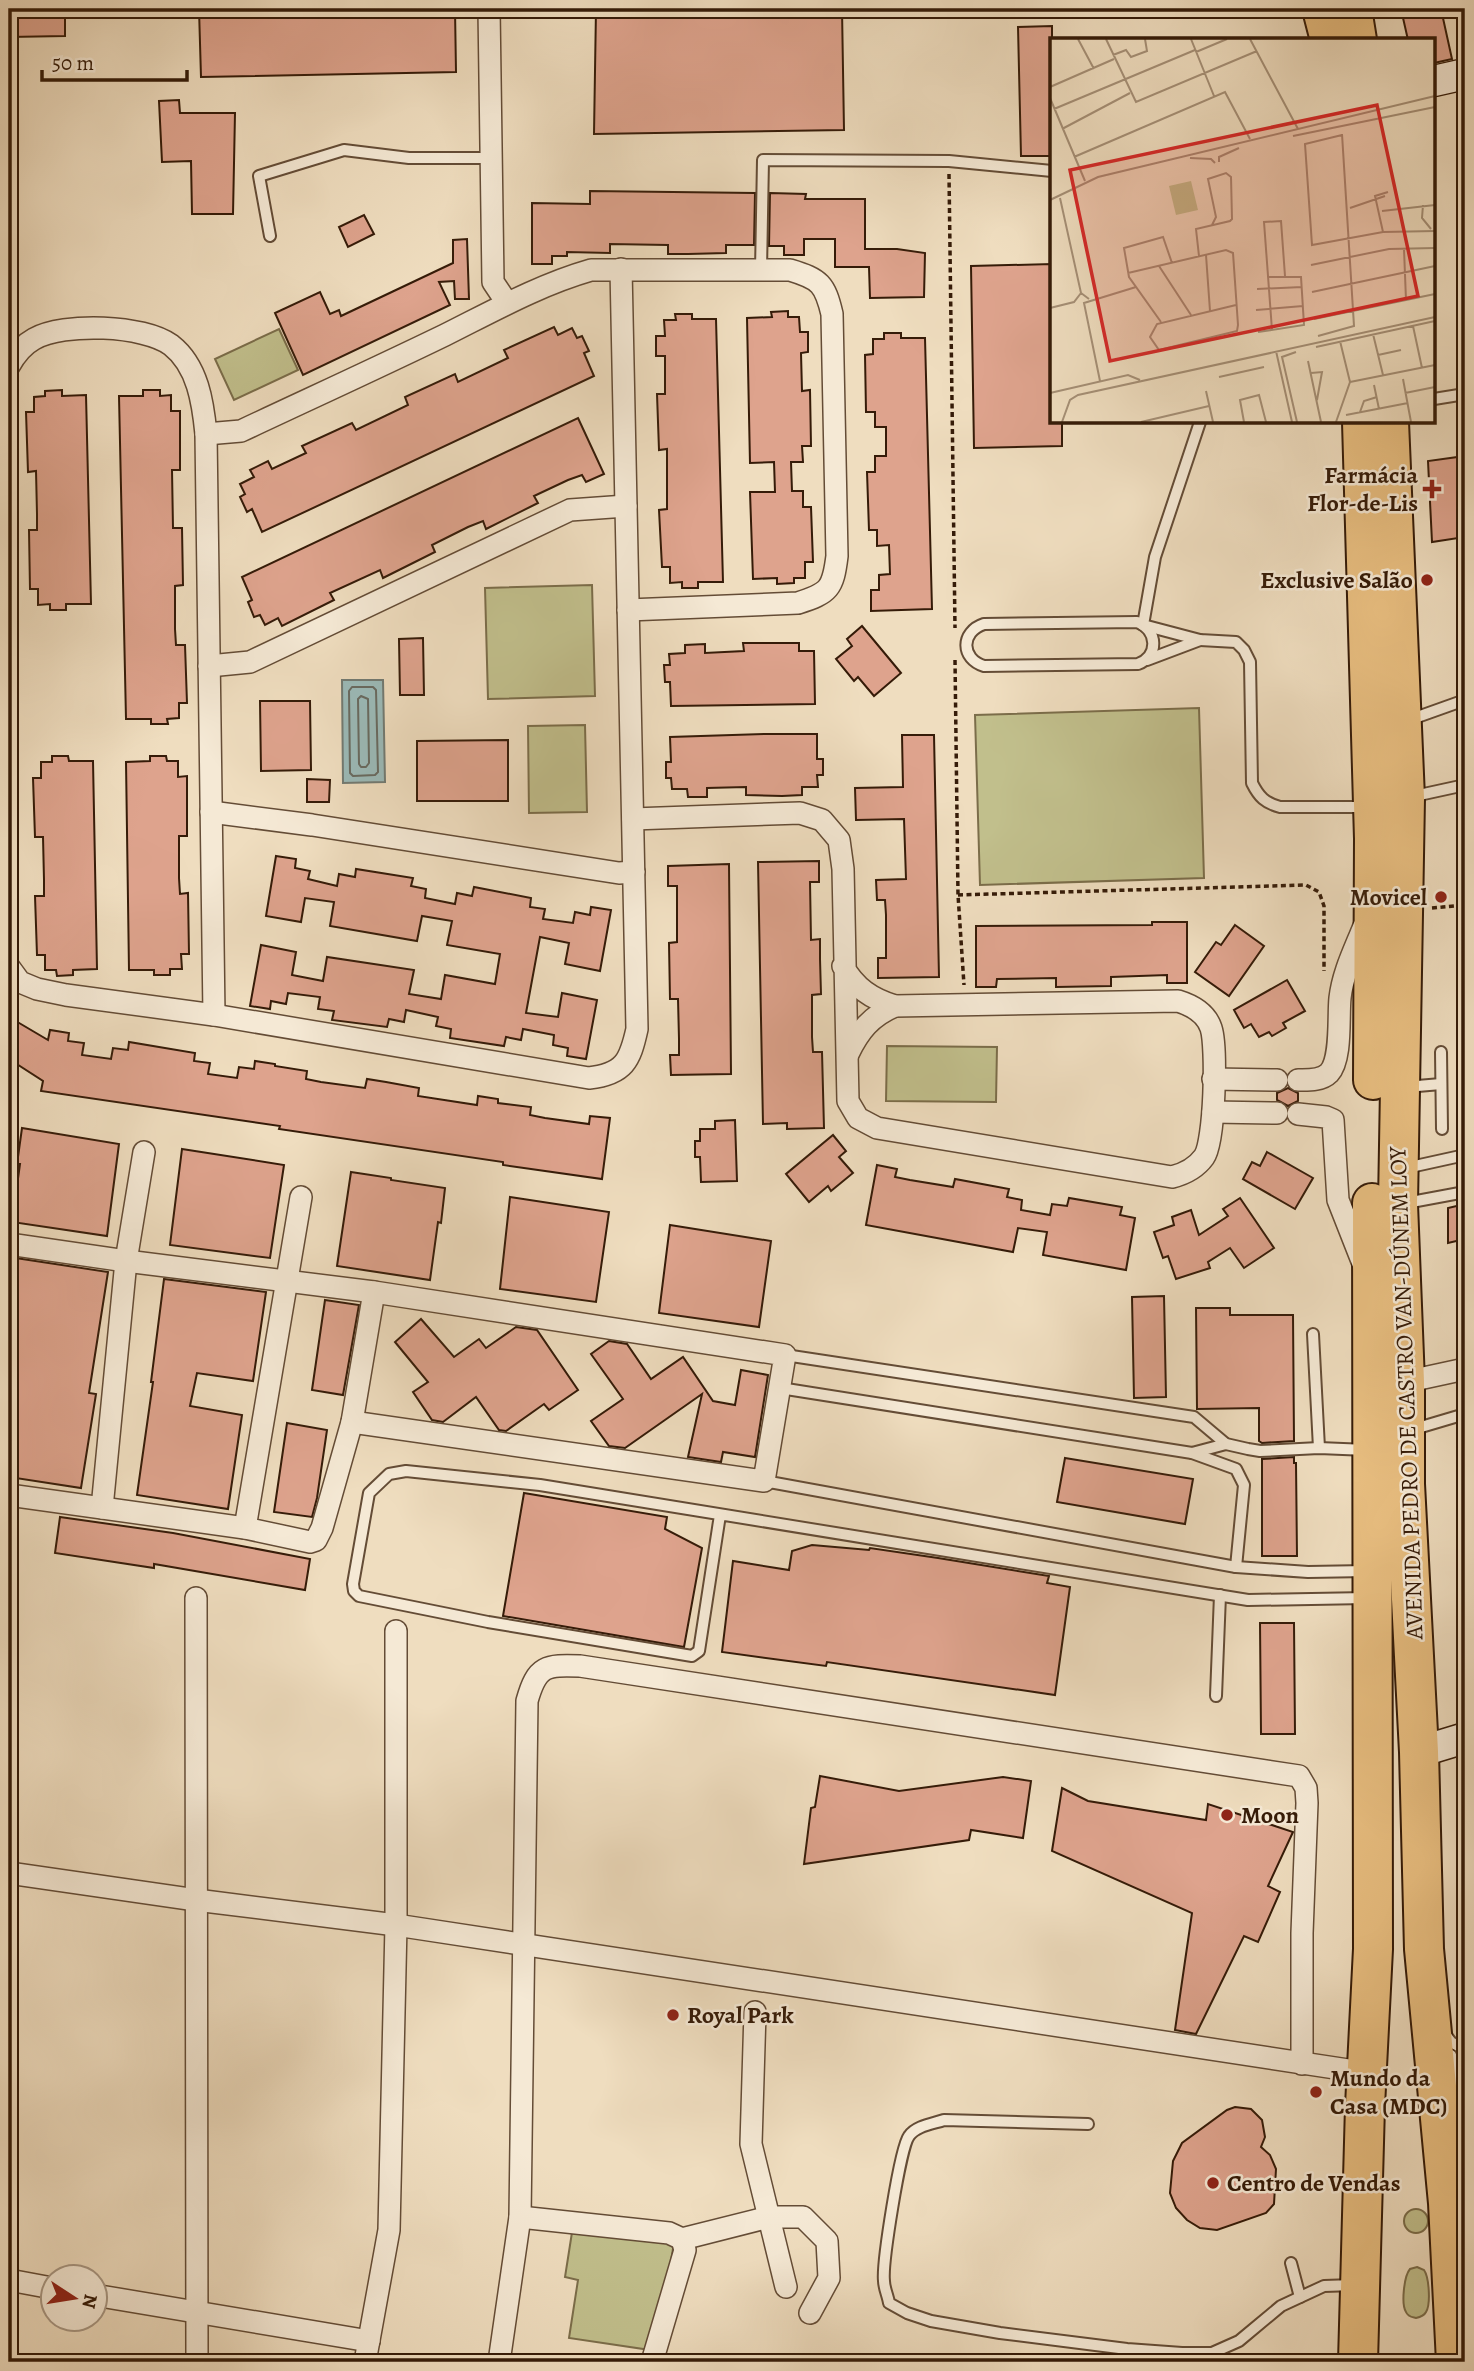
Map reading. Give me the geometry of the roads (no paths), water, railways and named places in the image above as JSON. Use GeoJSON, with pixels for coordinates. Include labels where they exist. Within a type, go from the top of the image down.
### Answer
{"type":"FeatureCollection","features":[{"type":"Feature","properties":{"kind":"highway"},"geometry":{"type":"LineString","coordinates":[[1322,9],[1329,38]]}},
{"type":"Feature","properties":{"kind":"highway"},"geometry":{"type":"LineString","coordinates":[[1352,9],[1357,38]]}},
{"type":"Feature","properties":{"kind":"highway","name":"AVENIDA PEDRO DE CASTRO VAN-DÚNEM LOY"},"geometry":{"type":"LineString","coordinates":[[1358,2362],[1373,1949],[1374,1584],[1389,1441],[1405,1382],[1398,1187],[1399,1087],[1389,802],[1363,424]]}},
{"type":"Feature","properties":{"kind":"highway","name":"AVENIDA PEDRO DE CASTRO VAN-DÚNEM LOY"},"geometry":{"type":"LineString","coordinates":[[1389,424],[1402,723],[1374,901],[1373,1288],[1389,1441],[1408,1546],[1419,1752],[1423,1949],[1448,2203],[1460,2289],[1459,2346]]}},
{"type":"Feature","properties":{"kind":"main road"},"geometry":{"type":"LineString","coordinates":[[1436,81],[1465,74]]}},
{"type":"Feature","properties":{"kind":"main road"},"geometry":{"type":"LineString","coordinates":[[1419,1752],[1465,1738]]}},
{"type":"Feature","properties":{"kind":"street"},"geometry":{"type":"LineString","coordinates":[[489,9],[493,282],[507,303]]}},
{"type":"Feature","properties":{"kind":"street"},"geometry":{"type":"LineString","coordinates":[[9,967],[20,982],[37,989],[214,1015],[589,1078],[607,1076],[623,1066],[632,1052],[637,1029],[621,269]]}},
{"type":"Feature","properties":{"kind":"street"},"geometry":{"type":"LineString","coordinates":[[206,434],[242,431],[507,303],[564,278],[591,270],[790,270],[812,276],[827,293],[832,314],[837,556],[834,579],[821,596],[798,603],[628,610]]}},
{"type":"Feature","properties":{"kind":"street"},"geometry":{"type":"LineString","coordinates":[[9,366],[15,354],[34,339],[57,330],[117,329],[151,334],[173,346],[190,368],[203,401],[206,434],[214,1015]]}},
{"type":"Feature","properties":{"kind":"street"},"geometry":{"type":"LineString","coordinates":[[209,666],[250,662],[570,510],[626,506]]}},
{"type":"Feature","properties":{"kind":"street"},"geometry":{"type":"LineString","coordinates":[[211,812],[619,873],[634,872]]}},
{"type":"Feature","properties":{"kind":"street"},"geometry":{"type":"LineString","coordinates":[[633,819],[800,813],[822,820],[839,840],[843,869],[843,966],[848,1101],[858,1118],[877,1128],[1172,1177],[1184,1174],[1203,1157],[1209,1147],[1213,1112],[1213,1040],[1210,1026],[1193,1006],[1178,1001],[895,1006],[876,1000],[863,991],[851,981],[843,966]]}},
{"type":"Feature","properties":{"kind":"street"},"geometry":{"type":"LineString","coordinates":[[1213,1079],[1287,1080],[1319,1078],[1329,1073],[1337,1052],[1344,974],[1374,901]]}},
{"type":"Feature","properties":{"kind":"street"},"geometry":{"type":"LineString","coordinates":[[847,1056],[857,1036],[870,1020],[895,1006]]}},
{"type":"Feature","properties":{"kind":"street"},"geometry":{"type":"LineString","coordinates":[[1213,1112],[1287,1114],[1333,1120],[1338,1200],[1373,1288]]}},
{"type":"Feature","properties":{"kind":"street"},"geometry":{"type":"LineString","coordinates":[[102,1508],[126,1261],[144,1152]]}},
{"type":"Feature","properties":{"kind":"street"},"geometry":{"type":"LineString","coordinates":[[245,1528],[301,1198]]}},
{"type":"Feature","properties":{"kind":"street"},"geometry":{"type":"LineString","coordinates":[[9,1244],[374,1292],[785,1355],[764,1481],[352,1422]]}},
{"type":"Feature","properties":{"kind":"street"},"geometry":{"type":"LineString","coordinates":[[9,1495],[245,1528],[310,1542],[316,1540],[322,1528],[352,1422],[374,1292]]}},
{"type":"Feature","properties":{"kind":"street"},"geometry":{"type":"LineString","coordinates":[[1405,1382],[1465,1369]]}},
{"type":"Feature","properties":{"kind":"street"},"geometry":{"type":"LineString","coordinates":[[196,1598],[197,2362]]}},
{"type":"Feature","properties":{"kind":"street"},"geometry":{"type":"LineString","coordinates":[[108,2297],[197,2313],[367,2352],[389,2230],[396,1924],[396,1631]]}},
{"type":"Feature","properties":{"kind":"street"},"geometry":{"type":"LineString","coordinates":[[499,2362],[520,2217],[527,1701],[531,1685],[542,1671],[552,1665],[580,1666],[1299,1776],[1306,1788],[1302,2064]]}},
{"type":"Feature","properties":{"kind":"street"},"geometry":{"type":"LineString","coordinates":[[9,1873],[196,1900],[396,1924],[1368,2073]]}},
{"type":"Feature","properties":{"kind":"street"},"geometry":{"type":"LineString","coordinates":[[755,2012],[751,2144],[786,2287]]}},
{"type":"Feature","properties":{"kind":"street"},"geometry":{"type":"LineString","coordinates":[[520,2217],[669,2233],[682,2239],[769,2217],[803,2217],[827,2241],[828,2278],[810,2313]]}},
{"type":"Feature","properties":{"kind":"street"},"geometry":{"type":"LineString","coordinates":[[652,2362],[684,2250],[682,2239]]}},
{"type":"Feature","properties":{"kind":"street"},"geometry":{"type":"LineString","coordinates":[[9,2280],[38,2285]]}},
{"type":"Feature","properties":{"kind":"lane"},"geometry":{"type":"LineString","coordinates":[[270,236],[259,176],[344,150],[409,158],[492,158]]}},
{"type":"Feature","properties":{"kind":"lane"},"geometry":{"type":"LineString","coordinates":[[761,270],[763,160],[949,161],[1050,171]]}},
{"type":"Feature","properties":{"kind":"lane"},"geometry":{"type":"LineString","coordinates":[[1436,399],[1465,394]]}},
{"type":"Feature","properties":{"kind":"lane"},"geometry":{"type":"LineString","coordinates":[[1143,625],[1155,557],[1199,424]]}},
{"type":"Feature","properties":{"kind":"lane"},"geometry":{"type":"LineString","coordinates":[[1200,640],[1130,665],[984,666],[972,660],[966,649],[971,630],[984,624],[1137,622],[1200,640],[1236,642],[1250,662],[1252,783],[1266,803],[1280,807],[1389,802],[1465,785]]}},
{"type":"Feature","properties":{"kind":"lane"},"geometry":{"type":"LineString","coordinates":[[1143,625],[1153,635],[1154,643],[1153,650],[1144,662]]}},
{"type":"Feature","properties":{"kind":"lane"},"geometry":{"type":"LineString","coordinates":[[1402,723],[1465,699]]}},
{"type":"Feature","properties":{"kind":"lane"},"geometry":{"type":"LineString","coordinates":[[1441,1052],[1442,1129]]}},
{"type":"Feature","properties":{"kind":"lane"},"geometry":{"type":"LineString","coordinates":[[1399,1087],[1441,1084]]}},
{"type":"Feature","properties":{"kind":"lane"},"geometry":{"type":"LineString","coordinates":[[1398,1187],[1465,1155]]}},
{"type":"Feature","properties":{"kind":"lane"},"geometry":{"type":"LineString","coordinates":[[1398,1187],[1465,1192]]}},
{"type":"Feature","properties":{"kind":"lane"},"geometry":{"type":"LineString","coordinates":[[1313,1334],[1319,1448]]}},
{"type":"Feature","properties":{"kind":"lane"},"geometry":{"type":"LineString","coordinates":[[785,1355],[1194,1418],[1226,1444]]}},
{"type":"Feature","properties":{"kind":"lane"},"geometry":{"type":"LineString","coordinates":[[780,1388],[1192,1453],[1236,1469],[1244,1485],[1236,1567]]}},
{"type":"Feature","properties":{"kind":"lane"},"geometry":{"type":"LineString","coordinates":[[1192,1453],[1226,1444],[1260,1451],[1389,1441],[1465,1414]]}},
{"type":"Feature","properties":{"kind":"lane"},"geometry":{"type":"LineString","coordinates":[[720,1515],[699,1651],[692,1656],[488,1622],[359,1596],[354,1591],[369,1493],[388,1474],[406,1471],[540,1485],[1248,1600],[1374,1584]]}},
{"type":"Feature","properties":{"kind":"lane"},"geometry":{"type":"LineString","coordinates":[[764,1481],[1007,1523],[1236,1567],[1308,1572],[1374,1584]]}},
{"type":"Feature","properties":{"kind":"lane"},"geometry":{"type":"LineString","coordinates":[[1216,1696],[1220,1595]]}},
{"type":"Feature","properties":{"kind":"lane"},"geometry":{"type":"LineString","coordinates":[[1423,1949],[1465,2106]]}},
{"type":"Feature","properties":{"kind":"lane"},"geometry":{"type":"LineString","coordinates":[[1445,2034],[1451,2042],[1465,2050]]}},
{"type":"Feature","properties":{"kind":"lane"},"geometry":{"type":"LineString","coordinates":[[1088,2124],[944,2120],[911,2133],[904,2145],[898,2170],[886,2256],[884,2281],[889,2303],[907,2313],[931,2321],[1000,2333],[1127,2349],[1212,2353],[1238,2341],[1280,2306],[1324,2286],[1360,2285]]}},
{"type":"Feature","properties":{"kind":"lane"},"geometry":{"type":"LineString","coordinates":[[1460,2289],[1462,2242]]}},
{"type":"Feature","properties":{"kind":"lane"},"geometry":{"type":"LineString","coordinates":[[1291,2263],[1300,2297]]}},
{"type":"Feature","properties":{"kind":"water"},"geometry":{"type":"Polygon","coordinates":[[[342,680],[383,680],[385,782],[343,783],[342,680]]]}},
{"type":"Feature","properties":{"kind":"place","name":"Farmácia Flor-de-Lis"},"geometry":{"type":"Point","coordinates":[1432,489]}},
{"type":"Feature","properties":{"kind":"place","name":"Exclusive Salão"},"geometry":{"type":"Point","coordinates":[1427,580]}},
{"type":"Feature","properties":{"kind":"place","name":"Movicel"},"geometry":{"type":"Point","coordinates":[1441,897]}},
{"type":"Feature","properties":{"kind":"place","name":"Moon"},"geometry":{"type":"Point","coordinates":[1227,1815]}},
{"type":"Feature","properties":{"kind":"place","name":"Royal Park"},"geometry":{"type":"Point","coordinates":[673,2015]}},
{"type":"Feature","properties":{"kind":"place","name":"Mundo da Casa (MDC)"},"geometry":{"type":"Point","coordinates":[1316,2092]}},
{"type":"Feature","properties":{"kind":"place","name":"Centro de Vendas"},"geometry":{"type":"Point","coordinates":[1213,2183]}}]}
